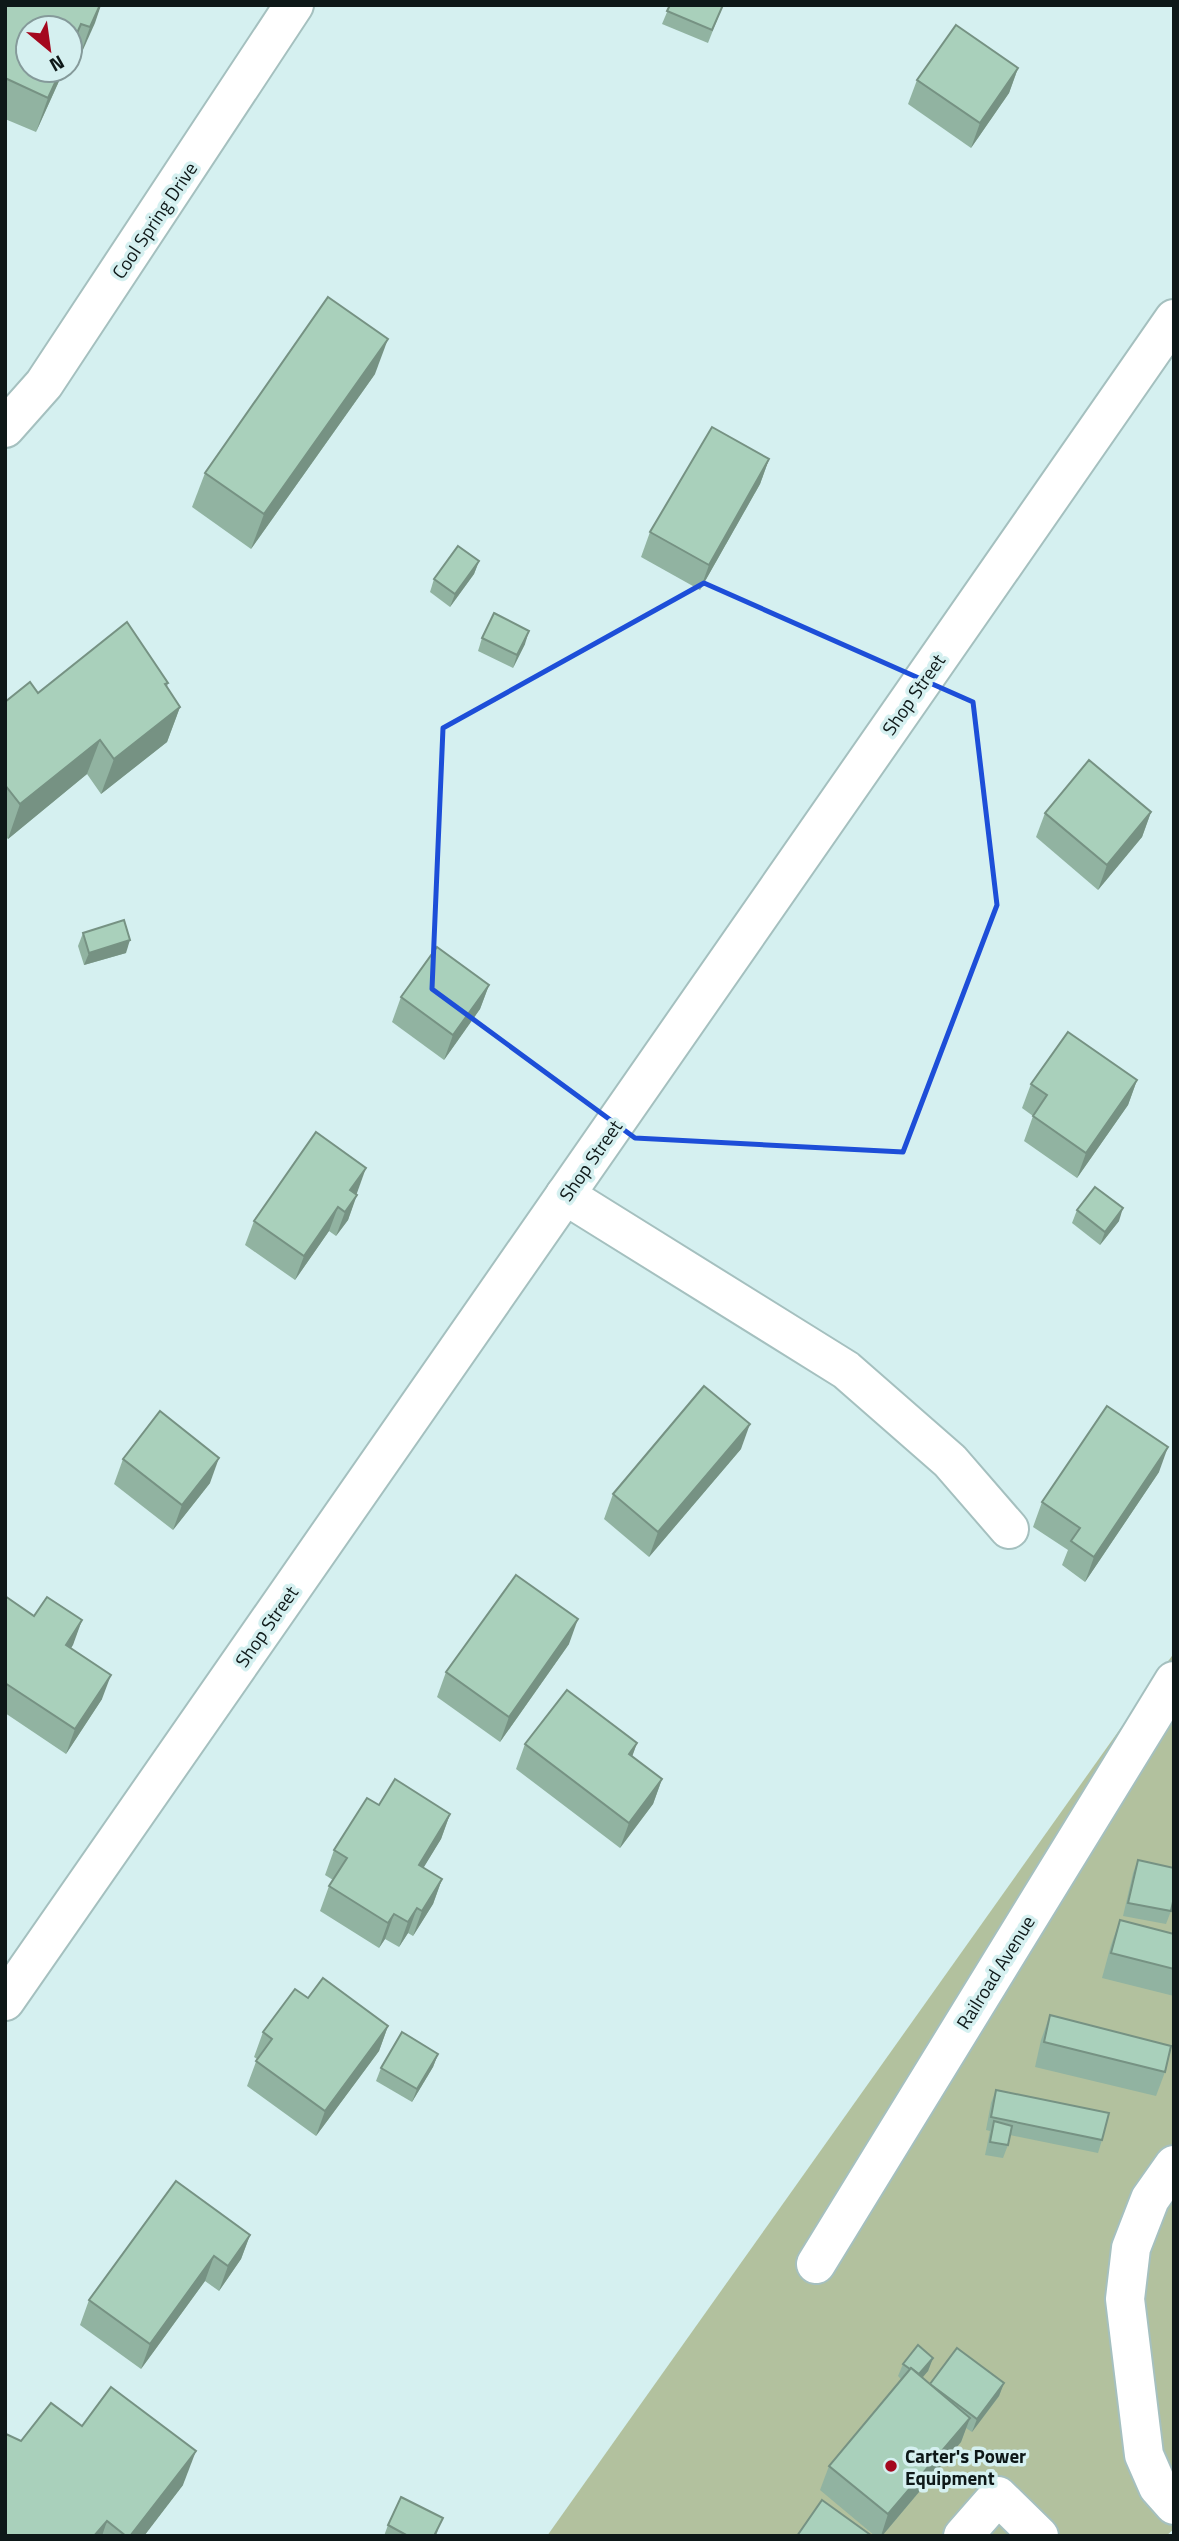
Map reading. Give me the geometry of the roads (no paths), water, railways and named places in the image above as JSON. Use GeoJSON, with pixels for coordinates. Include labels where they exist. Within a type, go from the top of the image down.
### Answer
{"type":"FeatureCollection","features":[{"type":"Feature","properties":{"kind":"street","name":"Cool Spring Drive"},"geometry":{"type":"LineString","coordinates":[[5,428],[44,384],[295,5]]}},
{"type":"Feature","properties":{"kind":"street","name":"Shop Street"},"geometry":{"type":"LineString","coordinates":[[10,1983],[565,1195],[1174,319]]}},
{"type":"Feature","properties":{"kind":"street"},"geometry":{"type":"LineString","coordinates":[[565,1195],[846,1370],[950,1461],[1009,1529]]}},
{"type":"Feature","properties":{"kind":"street","name":"Railroad Avenue"},"geometry":{"type":"LineString","coordinates":[[816,2264],[1174,1681]]}},
{"type":"Feature","properties":{"kind":"street"},"geometry":{"type":"LineString","coordinates":[[1174,2165],[1150,2199],[1131,2248],[1125,2299],[1144,2455],[1158,2487],[1174,2505]]}},
{"type":"Feature","properties":{"kind":"street"},"geometry":{"type":"LineString","coordinates":[[963,2536],[998,2496],[1039,2536]]}},
{"type":"Feature","properties":{"kind":"place","name":"Carter's Power Equipment"},"geometry":{"type":"Point","coordinates":[891,2466]}}]}
